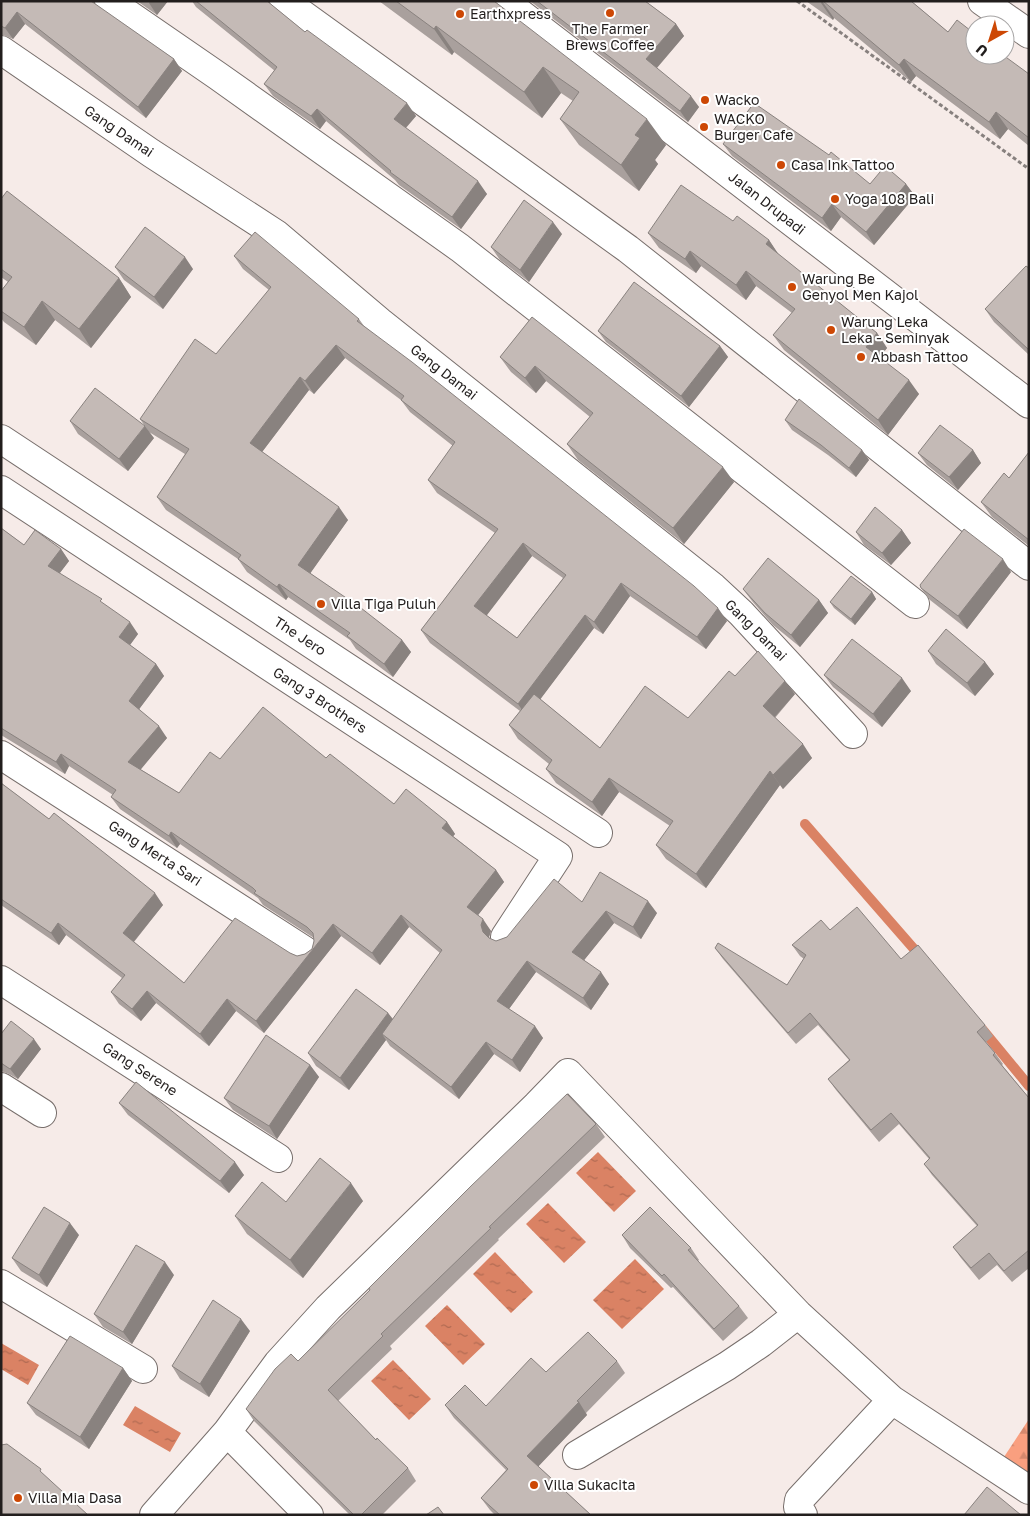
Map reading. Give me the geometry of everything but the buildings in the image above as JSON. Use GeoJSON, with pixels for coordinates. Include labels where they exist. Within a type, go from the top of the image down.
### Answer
{"type":"FeatureCollection","features":[{"type":"Feature","properties":{"kind":"street"},"geometry":{"type":"LineString","coordinates":[[109,1],[460,248],[915,604]]}},
{"type":"Feature","properties":{"kind":"street"},"geometry":{"type":"LineString","coordinates":[[284,1],[628,249],[1029,566]]}},
{"type":"Feature","properties":{"kind":"street","name":"Jalan Drupadi"},"geometry":{"type":"LineString","coordinates":[[504,1],[1029,404]]}},
{"type":"Feature","properties":{"kind":"street"},"geometry":{"type":"LineString","coordinates":[[982,1],[1029,34]]}},
{"type":"Feature","properties":{"kind":"street","name":"Gang Damai"},"geometry":{"type":"LineString","coordinates":[[1,50],[151,153],[276,234],[380,322],[713,587],[742,613],[853,734]]}},
{"type":"Feature","properties":{"kind":"street","name":"The Jero"},"geometry":{"type":"LineString","coordinates":[[1,440],[598,833]]}},
{"type":"Feature","properties":{"kind":"street","name":"Gang 3 Brothers"},"geometry":{"type":"LineString","coordinates":[[1,490],[558,856],[505,937]]}},
{"type":"Feature","properties":{"kind":"street","name":"Gang Merta Sari"},"geometry":{"type":"LineString","coordinates":[[1,755],[307,952]]}},
{"type":"Feature","properties":{"kind":"street","name":"Gang Serene"},"geometry":{"type":"LineString","coordinates":[[1,980],[278,1158]]}},
{"type":"Feature","properties":{"kind":"street"},"geometry":{"type":"LineString","coordinates":[[154,1515],[227,1432],[278,1363],[328,1308],[568,1073],[798,1314],[892,1400],[1029,1490]]}},
{"type":"Feature","properties":{"kind":"street"},"geometry":{"type":"LineString","coordinates":[[1,1087],[42,1113]]}},
{"type":"Feature","properties":{"kind":"street"},"geometry":{"type":"LineString","coordinates":[[1,1284],[143,1369]]}},
{"type":"Feature","properties":{"kind":"street"},"geometry":{"type":"LineString","coordinates":[[577,1455],[726,1366],[761,1343],[798,1314]]}},
{"type":"Feature","properties":{"kind":"street"},"geometry":{"type":"LineString","coordinates":[[803,1515],[798,1507],[799,1500],[892,1400]]}},
{"type":"Feature","properties":{"kind":"street"},"geometry":{"type":"LineString","coordinates":[[227,1432],[309,1515]]}},
{"type":"Feature","properties":{"kind":"path"},"geometry":{"type":"LineString","coordinates":[[797,1],[1029,169]]}},
{"type":"Feature","properties":{"kind":"green space"},"geometry":{"type":"Polygon","coordinates":[[[1029,1419],[1029,1478],[1002,1460],[1029,1419]]]}},
{"type":"Feature","properties":{"kind":"water"},"geometry":{"type":"Polygon","coordinates":[[[598,1152],[636,1191],[614,1212],[576,1173],[598,1152]]]}},
{"type":"Feature","properties":{"kind":"water"},"geometry":{"type":"Polygon","coordinates":[[[548,1203],[586,1242],[564,1263],[526,1224],[548,1203]]]}},
{"type":"Feature","properties":{"kind":"water"},"geometry":{"type":"Polygon","coordinates":[[[495,1252],[533,1292],[511,1313],[473,1274],[495,1252]]]}},
{"type":"Feature","properties":{"kind":"water"},"geometry":{"type":"Polygon","coordinates":[[[635,1259],[664,1289],[622,1329],[593,1300],[635,1259]]]}},
{"type":"Feature","properties":{"kind":"water"},"geometry":{"type":"Polygon","coordinates":[[[447,1305],[485,1344],[463,1365],[425,1326],[447,1305]]]}},
{"type":"Feature","properties":{"kind":"water"},"geometry":{"type":"Polygon","coordinates":[[[1,1343],[39,1365],[28,1385],[1,1369],[1,1343]]]}},
{"type":"Feature","properties":{"kind":"water"},"geometry":{"type":"Polygon","coordinates":[[[393,1360],[431,1399],[409,1420],[371,1381],[393,1360]]]}},
{"type":"Feature","properties":{"kind":"water"},"geometry":{"type":"Polygon","coordinates":[[[135,1406],[181,1433],[170,1452],[123,1425],[135,1406]]]}},
{"type":"Feature","properties":{"kind":"waterway"},"geometry":{"type":"LineString","coordinates":[[805,824],[921,957]]}},
{"type":"Feature","properties":{"kind":"waterway"},"geometry":{"type":"LineString","coordinates":[[982,1029],[1029,1086]]}},
{"type":"Feature","properties":{"kind":"place","name":"The Farmer Brews Coffee"},"geometry":{"type":"Point","coordinates":[610,13]}},
{"type":"Feature","properties":{"kind":"place","name":"Earthxpress"},"geometry":{"type":"Point","coordinates":[460,14]}},
{"type":"Feature","properties":{"kind":"place","name":"Wacko"},"geometry":{"type":"Point","coordinates":[705,100]}},
{"type":"Feature","properties":{"kind":"place","name":"WACKO Burger Cafe"},"geometry":{"type":"Point","coordinates":[704,127]}},
{"type":"Feature","properties":{"kind":"place","name":"Casa Ink Tattoo"},"geometry":{"type":"Point","coordinates":[781,165]}},
{"type":"Feature","properties":{"kind":"place","name":"Yoga 108 Bali"},"geometry":{"type":"Point","coordinates":[835,199]}},
{"type":"Feature","properties":{"kind":"place","name":"Warung Be Genyol Men Kajol"},"geometry":{"type":"Point","coordinates":[792,287]}},
{"type":"Feature","properties":{"kind":"place","name":"Warung Leka Leka - Seminyak"},"geometry":{"type":"Point","coordinates":[831,330]}},
{"type":"Feature","properties":{"kind":"place","name":"Abbash Tattoo"},"geometry":{"type":"Point","coordinates":[861,357]}},
{"type":"Feature","properties":{"kind":"place","name":"Villa Tiga Puluh"},"geometry":{"type":"Point","coordinates":[321,604]}},
{"type":"Feature","properties":{"kind":"place","name":"Villa Sukacita"},"geometry":{"type":"Point","coordinates":[534,1485]}},
{"type":"Feature","properties":{"kind":"place","name":"Villa Mia Dasa"},"geometry":{"type":"Point","coordinates":[18,1498]}}]}
